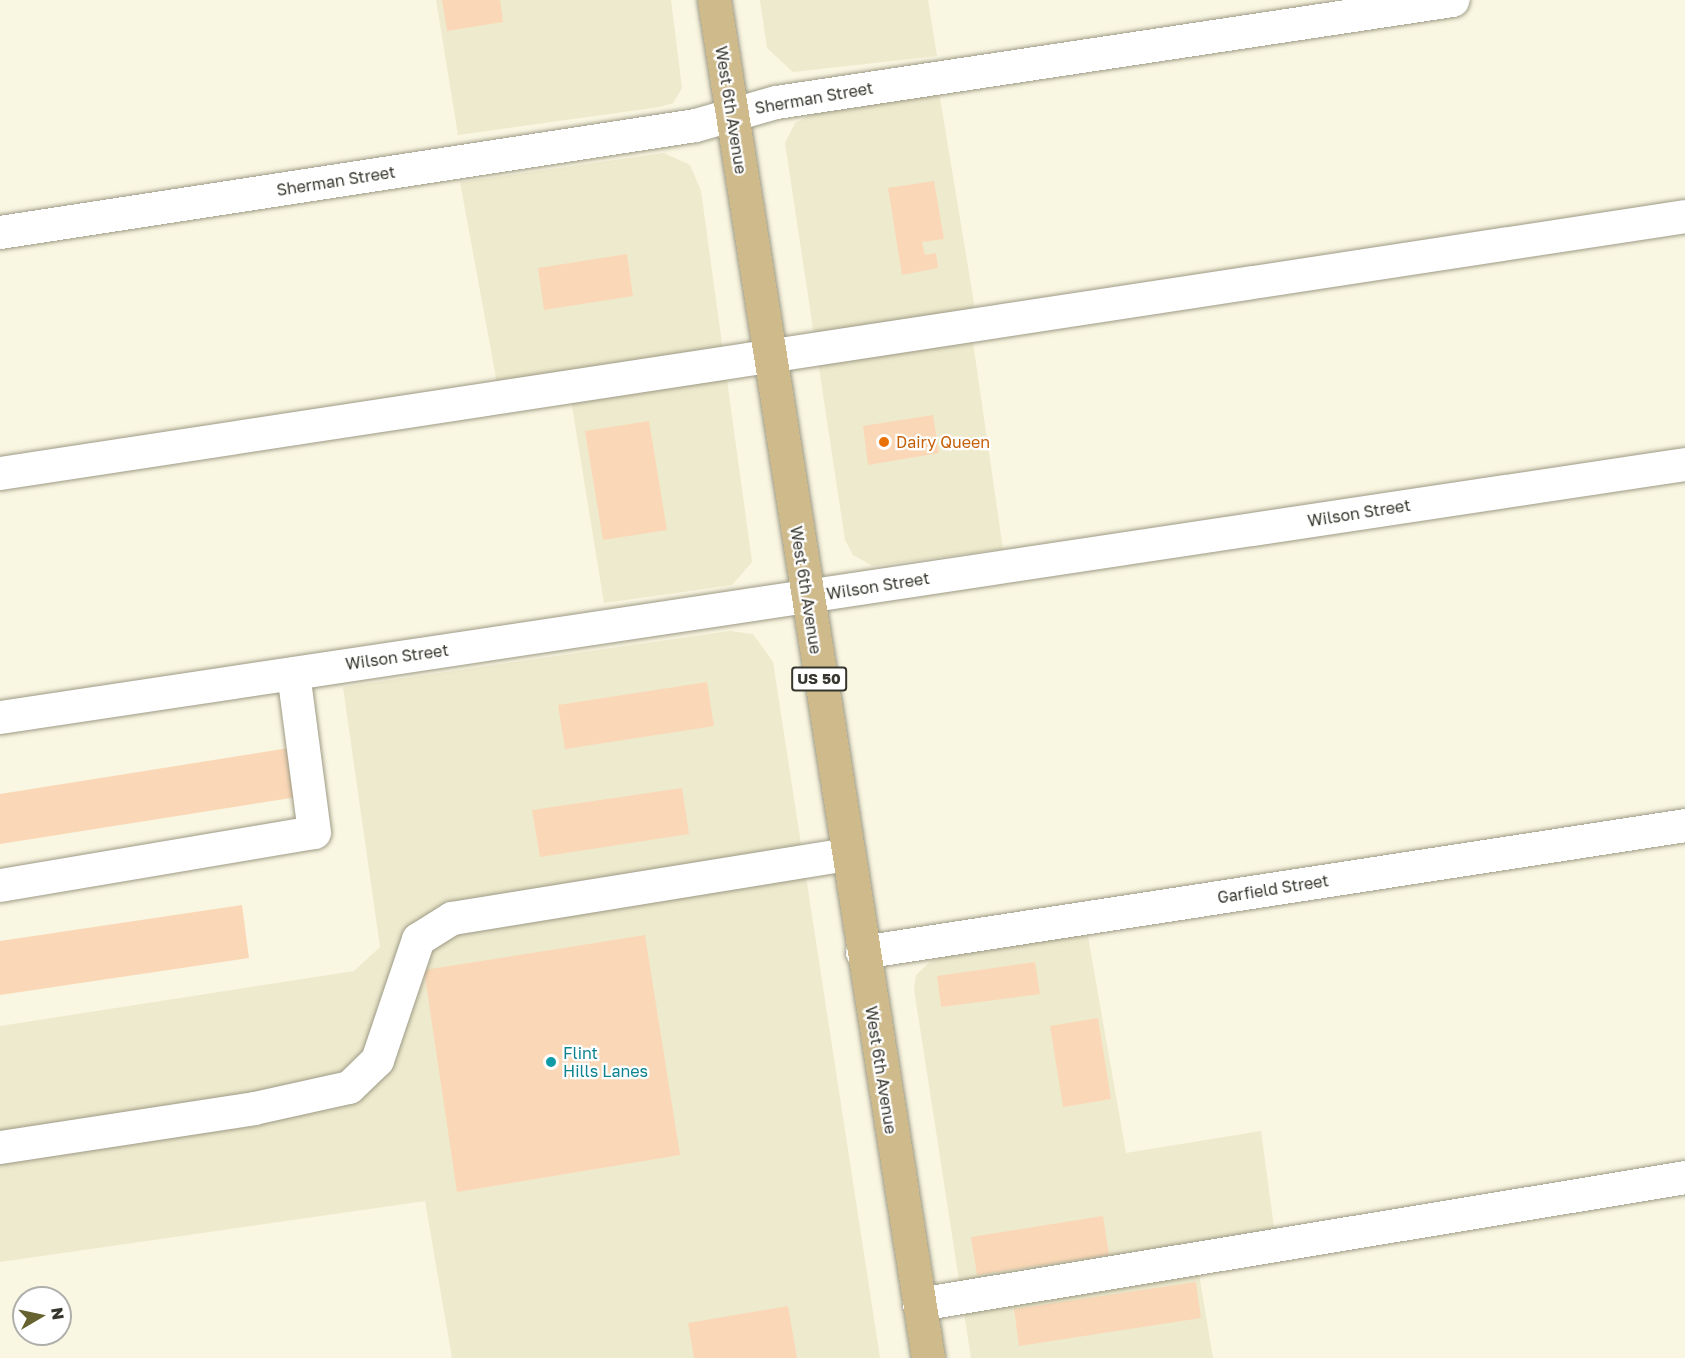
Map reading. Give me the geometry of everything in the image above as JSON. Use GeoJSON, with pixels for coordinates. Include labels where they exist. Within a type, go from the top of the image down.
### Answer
{"type":"FeatureCollection","features":[{"type":"Feature","properties":{"kind":"main road","name":"West 6th Avenue"},"geometry":{"type":"LineString","coordinates":[[714,0],[846,854],[928,1358]]}},
{"type":"Feature","properties":{"kind":"street","name":"Sherman Street"},"geometry":{"type":"LineString","coordinates":[[0,232],[695,125],[776,102],[1452,0]]}},
{"type":"Feature","properties":{"kind":"street"},"geometry":{"type":"LineString","coordinates":[[0,473],[769,352],[1685,216]]}},
{"type":"Feature","properties":{"kind":"street","name":"Wilson Street"},"geometry":{"type":"LineString","coordinates":[[0,717],[1685,464]]}},
{"type":"Feature","properties":{"kind":"street"},"geometry":{"type":"LineString","coordinates":[[0,885],[314,832],[293,673]]}},
{"type":"Feature","properties":{"kind":"street","name":"Garfield Street"},"geometry":{"type":"LineString","coordinates":[[862,952],[1685,825]]}},
{"type":"Feature","properties":{"kind":"street"},"geometry":{"type":"LineString","coordinates":[[0,1147],[254,1108],[349,1087],[377,1060],[418,939],[452,918],[846,854]]}},
{"type":"Feature","properties":{"kind":"street"},"geometry":{"type":"LineString","coordinates":[[919,1304],[1685,1177]]}},
{"type":"Feature","properties":{"kind":"shaded area"},"geometry":{"type":"Polygon","coordinates":[[[436,0],[671,0],[682,88],[673,103],[660,107],[458,135],[436,0]]]}},
{"type":"Feature","properties":{"kind":"shaded area"},"geometry":{"type":"Polygon","coordinates":[[[760,0],[928,0],[937,56],[793,72],[767,48],[760,0]]]}},
{"type":"Feature","properties":{"kind":"shaded area"},"geometry":{"type":"Polygon","coordinates":[[[939,92],[974,303],[971,329],[1003,549],[873,566],[853,555],[845,540],[785,143],[795,123],[813,114],[939,92]]]}},
{"type":"Feature","properties":{"kind":"shaded area"},"geometry":{"type":"Polygon","coordinates":[[[664,153],[690,165],[701,191],[752,562],[732,585],[604,603],[570,394],[501,405],[460,182],[664,153]]]}},
{"type":"Feature","properties":{"kind":"shaded area"},"geometry":{"type":"Polygon","coordinates":[[[730,631],[753,634],[773,662],[880,1358],[452,1358],[425,1201],[0,1262],[0,1026],[354,971],[380,947],[343,687],[730,631]]]}},
{"type":"Feature","properties":{"kind":"shaded area"},"geometry":{"type":"Polygon","coordinates":[[[1087,931],[1126,1153],[1261,1131],[1275,1235],[1195,1250],[1213,1358],[971,1358],[914,989],[916,975],[930,962],[949,955],[1087,931]]]}},
{"type":"Feature","properties":{"kind":"building"},"geometry":{"type":"Polygon","coordinates":[[[442,0],[500,0],[503,22],[447,31],[442,0]]]}},
{"type":"Feature","properties":{"kind":"building"},"geometry":{"type":"Polygon","coordinates":[[[934,181],[944,239],[922,242],[925,255],[936,253],[938,268],[902,275],[888,188],[934,181]]]}},
{"type":"Feature","properties":{"kind":"building"},"geometry":{"type":"Polygon","coordinates":[[[627,254],[633,296],[544,310],[538,268],[627,254]]]}},
{"type":"Feature","properties":{"kind":"building"},"geometry":{"type":"Polygon","coordinates":[[[933,415],[939,453],[868,465],[863,426],[933,415]]]}},
{"type":"Feature","properties":{"kind":"building"},"geometry":{"type":"Polygon","coordinates":[[[649,421],[667,530],[603,540],[585,431],[649,421]]]}},
{"type":"Feature","properties":{"kind":"building"},"geometry":{"type":"Polygon","coordinates":[[[707,682],[714,726],[565,749],[558,705],[707,682]]]}},
{"type":"Feature","properties":{"kind":"building"},"geometry":{"type":"Polygon","coordinates":[[[289,748],[297,797],[0,844],[0,794],[289,748]]]}},
{"type":"Feature","properties":{"kind":"building"},"geometry":{"type":"Polygon","coordinates":[[[682,788],[689,834],[540,857],[532,810],[682,788]]]}},
{"type":"Feature","properties":{"kind":"building"},"geometry":{"type":"Polygon","coordinates":[[[242,905],[249,958],[0,995],[0,941],[242,905]]]}},
{"type":"Feature","properties":{"kind":"building","name":"Flint Hills Lanes"},"geometry":{"type":"Polygon","coordinates":[[[645,935],[680,1155],[457,1192],[424,970],[645,935]]]}},
{"type":"Feature","properties":{"kind":"building"},"geometry":{"type":"Polygon","coordinates":[[[1035,962],[1040,994],[941,1007],[937,976],[1035,962]]]}},
{"type":"Feature","properties":{"kind":"building"},"geometry":{"type":"Polygon","coordinates":[[[1098,1018],[1111,1099],[1063,1107],[1050,1026],[1098,1018]]]}},
{"type":"Feature","properties":{"kind":"building"},"geometry":{"type":"Polygon","coordinates":[[[1103,1216],[1109,1255],[977,1275],[971,1237],[1103,1216]]]}},
{"type":"Feature","properties":{"kind":"building"},"geometry":{"type":"Polygon","coordinates":[[[1196,1282],[1201,1318],[1019,1346],[1014,1309],[1196,1282]]]}},
{"type":"Feature","properties":{"kind":"building"},"geometry":{"type":"Polygon","coordinates":[[[788,1306],[797,1358],[694,1358],[688,1323],[788,1306]]]}},
{"type":"Feature","properties":{"kind":"place","name":"Dairy Queen"},"geometry":{"type":"Point","coordinates":[884,442]}},
{"type":"Feature","properties":{"kind":"place","name":"Flint Hills Lanes"},"geometry":{"type":"Point","coordinates":[551,1062]}}]}
